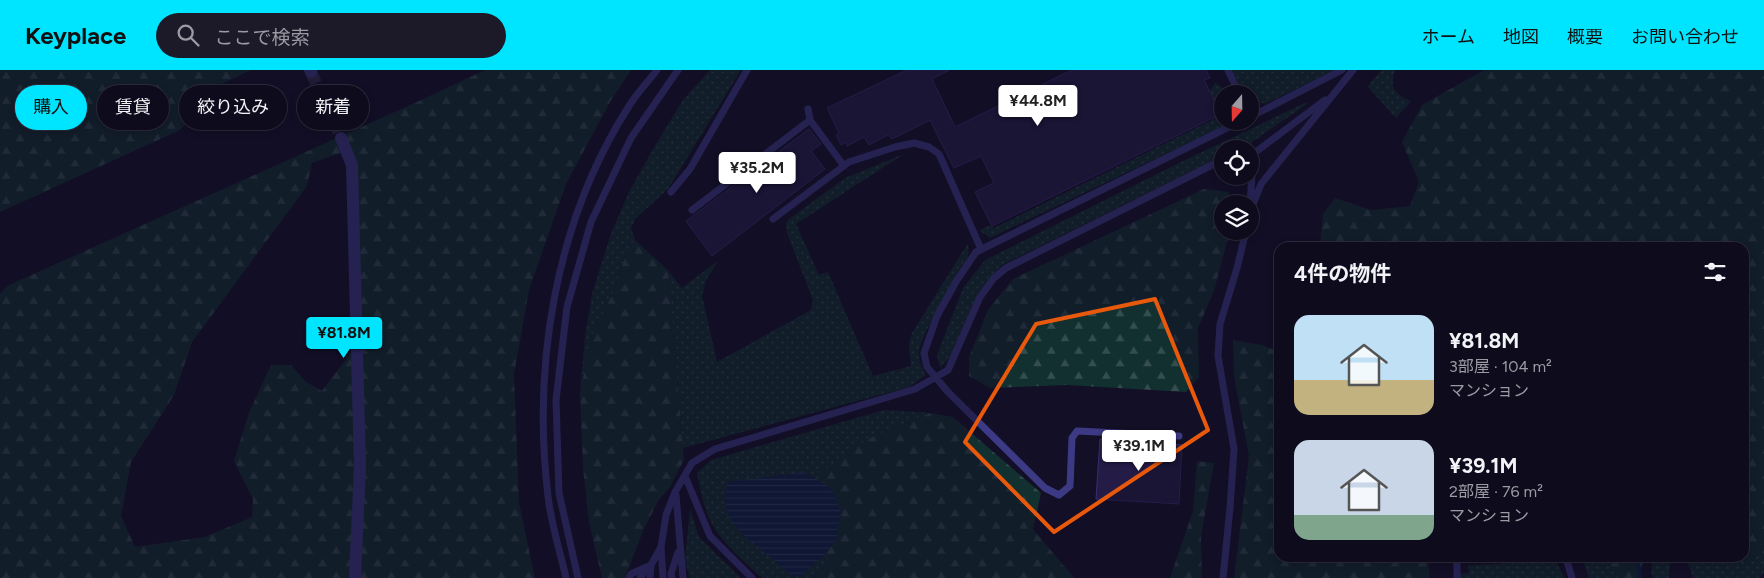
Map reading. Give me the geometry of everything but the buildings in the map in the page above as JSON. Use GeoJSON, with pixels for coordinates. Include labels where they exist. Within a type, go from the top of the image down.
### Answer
{"type":"FeatureCollection","features":[{"type":"Feature","properties":{"kind":"street"},"geometry":{"type":"LineString","coordinates":[[341,138],[352,165],[360,466],[355,578]]}},
{"type":"Feature","properties":{"kind":"lane"},"geometry":{"type":"LineString","coordinates":[[566,578],[548,498],[542,430],[545,363],[555,296],[567,242],[592,173],[629,105],[657,70]]}},
{"type":"Feature","properties":{"kind":"lane"},"geometry":{"type":"LineString","coordinates":[[578,578],[559,493],[556,400],[567,307],[591,222],[631,138],[678,70]]}},
{"type":"Feature","properties":{"kind":"lane"},"geometry":{"type":"LineString","coordinates":[[671,192],[690,169],[747,70]]}},
{"type":"Feature","properties":{"kind":"lane"},"geometry":{"type":"LineString","coordinates":[[1228,70],[1235,85]]}},
{"type":"Feature","properties":{"kind":"lane"},"geometry":{"type":"LineString","coordinates":[[1259,112],[1342,70]]}},
{"type":"Feature","properties":{"kind":"lane"},"geometry":{"type":"LineString","coordinates":[[1257,195],[1261,184],[1353,70]]}},
{"type":"Feature","properties":{"kind":"lane"},"geometry":{"type":"LineString","coordinates":[[1259,149],[1334,93]]}},
{"type":"Feature","properties":{"kind":"lane"},"geometry":{"type":"LineString","coordinates":[[808,109],[810,120],[844,166]]}},
{"type":"Feature","properties":{"kind":"lane"},"geometry":{"type":"LineString","coordinates":[[692,210],[810,120]]}},
{"type":"Feature","properties":{"kind":"lane"},"geometry":{"type":"LineString","coordinates":[[1179,436],[1077,431],[1072,438],[1070,486],[1059,495],[1044,488],[948,392],[927,367],[924,352],[937,316],[957,280],[980,249],[1223,130]]}},
{"type":"Feature","properties":{"kind":"lane"},"geometry":{"type":"LineString","coordinates":[[773,219],[849,162],[914,143],[929,147],[939,154],[980,249]]}},
{"type":"Feature","properties":{"kind":"lane"},"geometry":{"type":"LineString","coordinates":[[664,578],[661,547],[666,515],[675,492],[692,463],[715,449],[915,389],[924,384],[948,370],[980,298],[994,278],[1006,268],[1214,164]]}},
{"type":"Feature","properties":{"kind":"lane"},"geometry":{"type":"LineString","coordinates":[[1223,578],[1234,449],[1218,356],[1220,324],[1238,268],[1244,240]]}},
{"type":"Feature","properties":{"kind":"lane"},"geometry":{"type":"LineString","coordinates":[[685,476],[710,536],[752,578]]}},
{"type":"Feature","properties":{"kind":"lane"},"geometry":{"type":"LineString","coordinates":[[675,492],[683,578]]}},
{"type":"Feature","properties":{"kind":"lane"},"geometry":{"type":"LineString","coordinates":[[640,578],[651,565],[661,547]]}},
{"type":"Feature","properties":{"kind":"lane"},"geometry":{"type":"LineString","coordinates":[[672,578],[671,574],[679,548]]}},
{"type":"Feature","properties":{"kind":"lane"},"geometry":{"type":"LineString","coordinates":[[1457,562],[1457,578]]}},
{"type":"Feature","properties":{"kind":"lane"},"geometry":{"type":"LineString","coordinates":[[1567,562],[1572,578]]}},
{"type":"Feature","properties":{"kind":"lane"},"geometry":{"type":"LineString","coordinates":[[629,578],[631,574],[651,565]]}},
{"type":"Feature","properties":{"kind":"lane"},"geometry":{"type":"LineString","coordinates":[[650,578],[651,565]]}},
{"type":"Feature","properties":{"kind":"highlighted area"},"geometry":{"type":"Polygon","coordinates":[[[1155,299],[1208,430],[1054,532],[965,442],[1036,324],[1155,299]]]}},
{"type":"Feature","properties":{"kind":"green space"},"geometry":{"type":"Polygon","coordinates":[[[0,70],[251,70],[220,85],[179,85],[180,130],[0,212],[0,70]]]}},
{"type":"Feature","properties":{"kind":"green space"},"geometry":{"type":"Polygon","coordinates":[[[485,70],[631,70],[610,102],[566,184],[529,290],[514,374],[519,503],[535,578],[0,578],[0,294],[7,286],[355,130],[369,130],[369,124],[485,70]],[[343,152],[312,163],[307,186],[192,342],[174,395],[131,462],[121,516],[135,547],[205,537],[252,517],[253,499],[234,461],[249,413],[271,365],[291,365],[306,382],[322,391],[352,351],[358,170],[343,152]]]}},
{"type":"Feature","properties":{"kind":"green space"},"geometry":{"type":"Polygon","coordinates":[[[710,70],[741,70],[668,189],[635,219],[631,228],[635,240],[626,253],[614,291],[592,335],[580,393],[585,337],[592,294],[611,234],[629,192],[652,151],[683,100],[710,70]]]}},
{"type":"Feature","properties":{"kind":"green space"},"geometry":{"type":"Polygon","coordinates":[[[1232,70],[1335,70],[1265,104],[1259,102],[1259,85],[1239,85],[1232,70]]]}},
{"type":"Feature","properties":{"kind":"green space"},"geometry":{"type":"Polygon","coordinates":[[[1382,70],[1395,70],[1393,86],[1395,90],[1401,96],[1411,101],[1396,118],[1368,87],[1382,70]]]}},
{"type":"Feature","properties":{"kind":"green space"},"geometry":{"type":"Polygon","coordinates":[[[1484,70],[1764,70],[1764,553],[1749,558],[1749,242],[1320,242],[1323,214],[1335,198],[1371,210],[1410,206],[1419,182],[1402,142],[1422,105],[1484,70]]]}},
{"type":"Feature","properties":{"kind":"green space"},"geometry":{"type":"Polygon","coordinates":[[[1215,83],[1218,85],[1214,85],[1214,103],[1209,92],[1215,83]]]}},
{"type":"Feature","properties":{"kind":"green space"},"geometry":{"type":"Polygon","coordinates":[[[1307,102],[1307,104],[1255,140],[1227,140],[1248,130],[1259,130],[1259,125],[1307,102]]]}},
{"type":"Feature","properties":{"kind":"green space"},"geometry":{"type":"Polygon","coordinates":[[[1214,119],[1214,130],[1216,130],[990,238],[979,230],[991,225],[994,228],[1214,119]]]}},
{"type":"Feature","properties":{"kind":"green space"},"geometry":{"type":"Polygon","coordinates":[[[1214,146],[1214,160],[1002,265],[981,290],[953,353],[940,368],[937,355],[963,288],[985,260],[1214,146]]]}},
{"type":"Feature","properties":{"kind":"green space"},"geometry":{"type":"Polygon","coordinates":[[[904,154],[796,224],[819,275],[828,272],[873,376],[911,366],[909,344],[912,333],[968,243],[969,252],[967,258],[936,312],[920,346],[921,365],[926,375],[909,387],[683,448],[668,270],[682,288],[719,260],[706,280],[702,296],[717,362],[811,310],[813,300],[787,233],[786,223],[789,219],[845,178],[904,154]]]}},
{"type":"Feature","properties":{"kind":"green space"},"geometry":{"type":"Polygon","coordinates":[[[1204,189],[1229,192],[1229,195],[1214,195],[1214,240],[1228,240],[1214,291],[1198,328],[1199,377],[1186,392],[1067,385],[990,388],[969,376],[969,357],[988,310],[1013,279],[1204,189]]]}},
{"type":"Feature","properties":{"kind":"green space"},"geometry":{"type":"Polygon","coordinates":[[[635,240],[668,270],[684,460],[670,487],[658,501],[643,531],[625,578],[602,578],[589,522],[583,468],[580,393],[592,335],[614,291],[626,253],[635,240]]]}},
{"type":"Feature","properties":{"kind":"green space"},"geometry":{"type":"Polygon","coordinates":[[[1233,340],[1262,345],[1274,350],[1274,562],[1428,562],[1430,578],[1234,578],[1249,456],[1234,377],[1233,340]]]}},
{"type":"Feature","properties":{"kind":"green space"},"geometry":{"type":"Polygon","coordinates":[[[884,410],[930,413],[868,439],[830,515],[824,565],[814,578],[762,578],[729,547],[713,526],[705,508],[697,473],[711,460],[884,410]]]}},
{"type":"Feature","properties":{"kind":"green space"},"geometry":{"type":"Polygon","coordinates":[[[930,413],[953,417],[1041,493],[1033,529],[1074,578],[814,578],[824,565],[830,515],[821,472],[868,439],[930,413]]]}},
{"type":"Feature","properties":{"kind":"green space"},"geometry":{"type":"Polygon","coordinates":[[[1197,461],[1214,463],[1201,536],[1202,578],[1170,578],[1193,511],[1197,461]]]}},
{"type":"Feature","properties":{"kind":"green space"},"geometry":{"type":"Polygon","coordinates":[[[690,509],[699,537],[741,578],[690,578],[685,561],[690,509]]]}},
{"type":"Feature","properties":{"kind":"green space"},"geometry":{"type":"Polygon","coordinates":[[[1764,553],[1764,572],[1760,578],[1693,578],[1687,562],[1749,562],[1749,558],[1764,553]]]}},
{"type":"Feature","properties":{"kind":"green space"},"geometry":{"type":"Polygon","coordinates":[[[1502,562],[1557,562],[1564,578],[1458,578],[1459,574],[1469,573],[1468,565],[1502,564],[1502,562]]]}},
{"type":"Feature","properties":{"kind":"green space"},"geometry":{"type":"Polygon","coordinates":[[[1583,562],[1607,562],[1619,578],[1589,578],[1583,562]]]}},
{"type":"Feature","properties":{"kind":"green space"},"geometry":{"type":"Polygon","coordinates":[[[1607,562],[1643,562],[1639,578],[1619,578],[1607,562]]]}},
{"type":"Feature","properties":{"kind":"green space"},"geometry":{"type":"Polygon","coordinates":[[[1652,562],[1670,562],[1669,578],[1653,578],[1651,571],[1652,562]]]}},
{"type":"Feature","properties":{"kind":"water"},"geometry":{"type":"Polygon","coordinates":[[[804,472],[831,488],[841,512],[836,540],[823,557],[800,577],[792,575],[742,534],[727,512],[726,493],[728,482],[804,472]]]}},
{"type":"Feature","properties":{"kind":"waterway"},"geometry":{"type":"LineString","coordinates":[[1639,562],[1640,578]]}},
{"type":"Feature","properties":{"kind":"tunnel"},"geometry":{"type":"LineString","coordinates":[[311,72],[341,138]]}}]}
